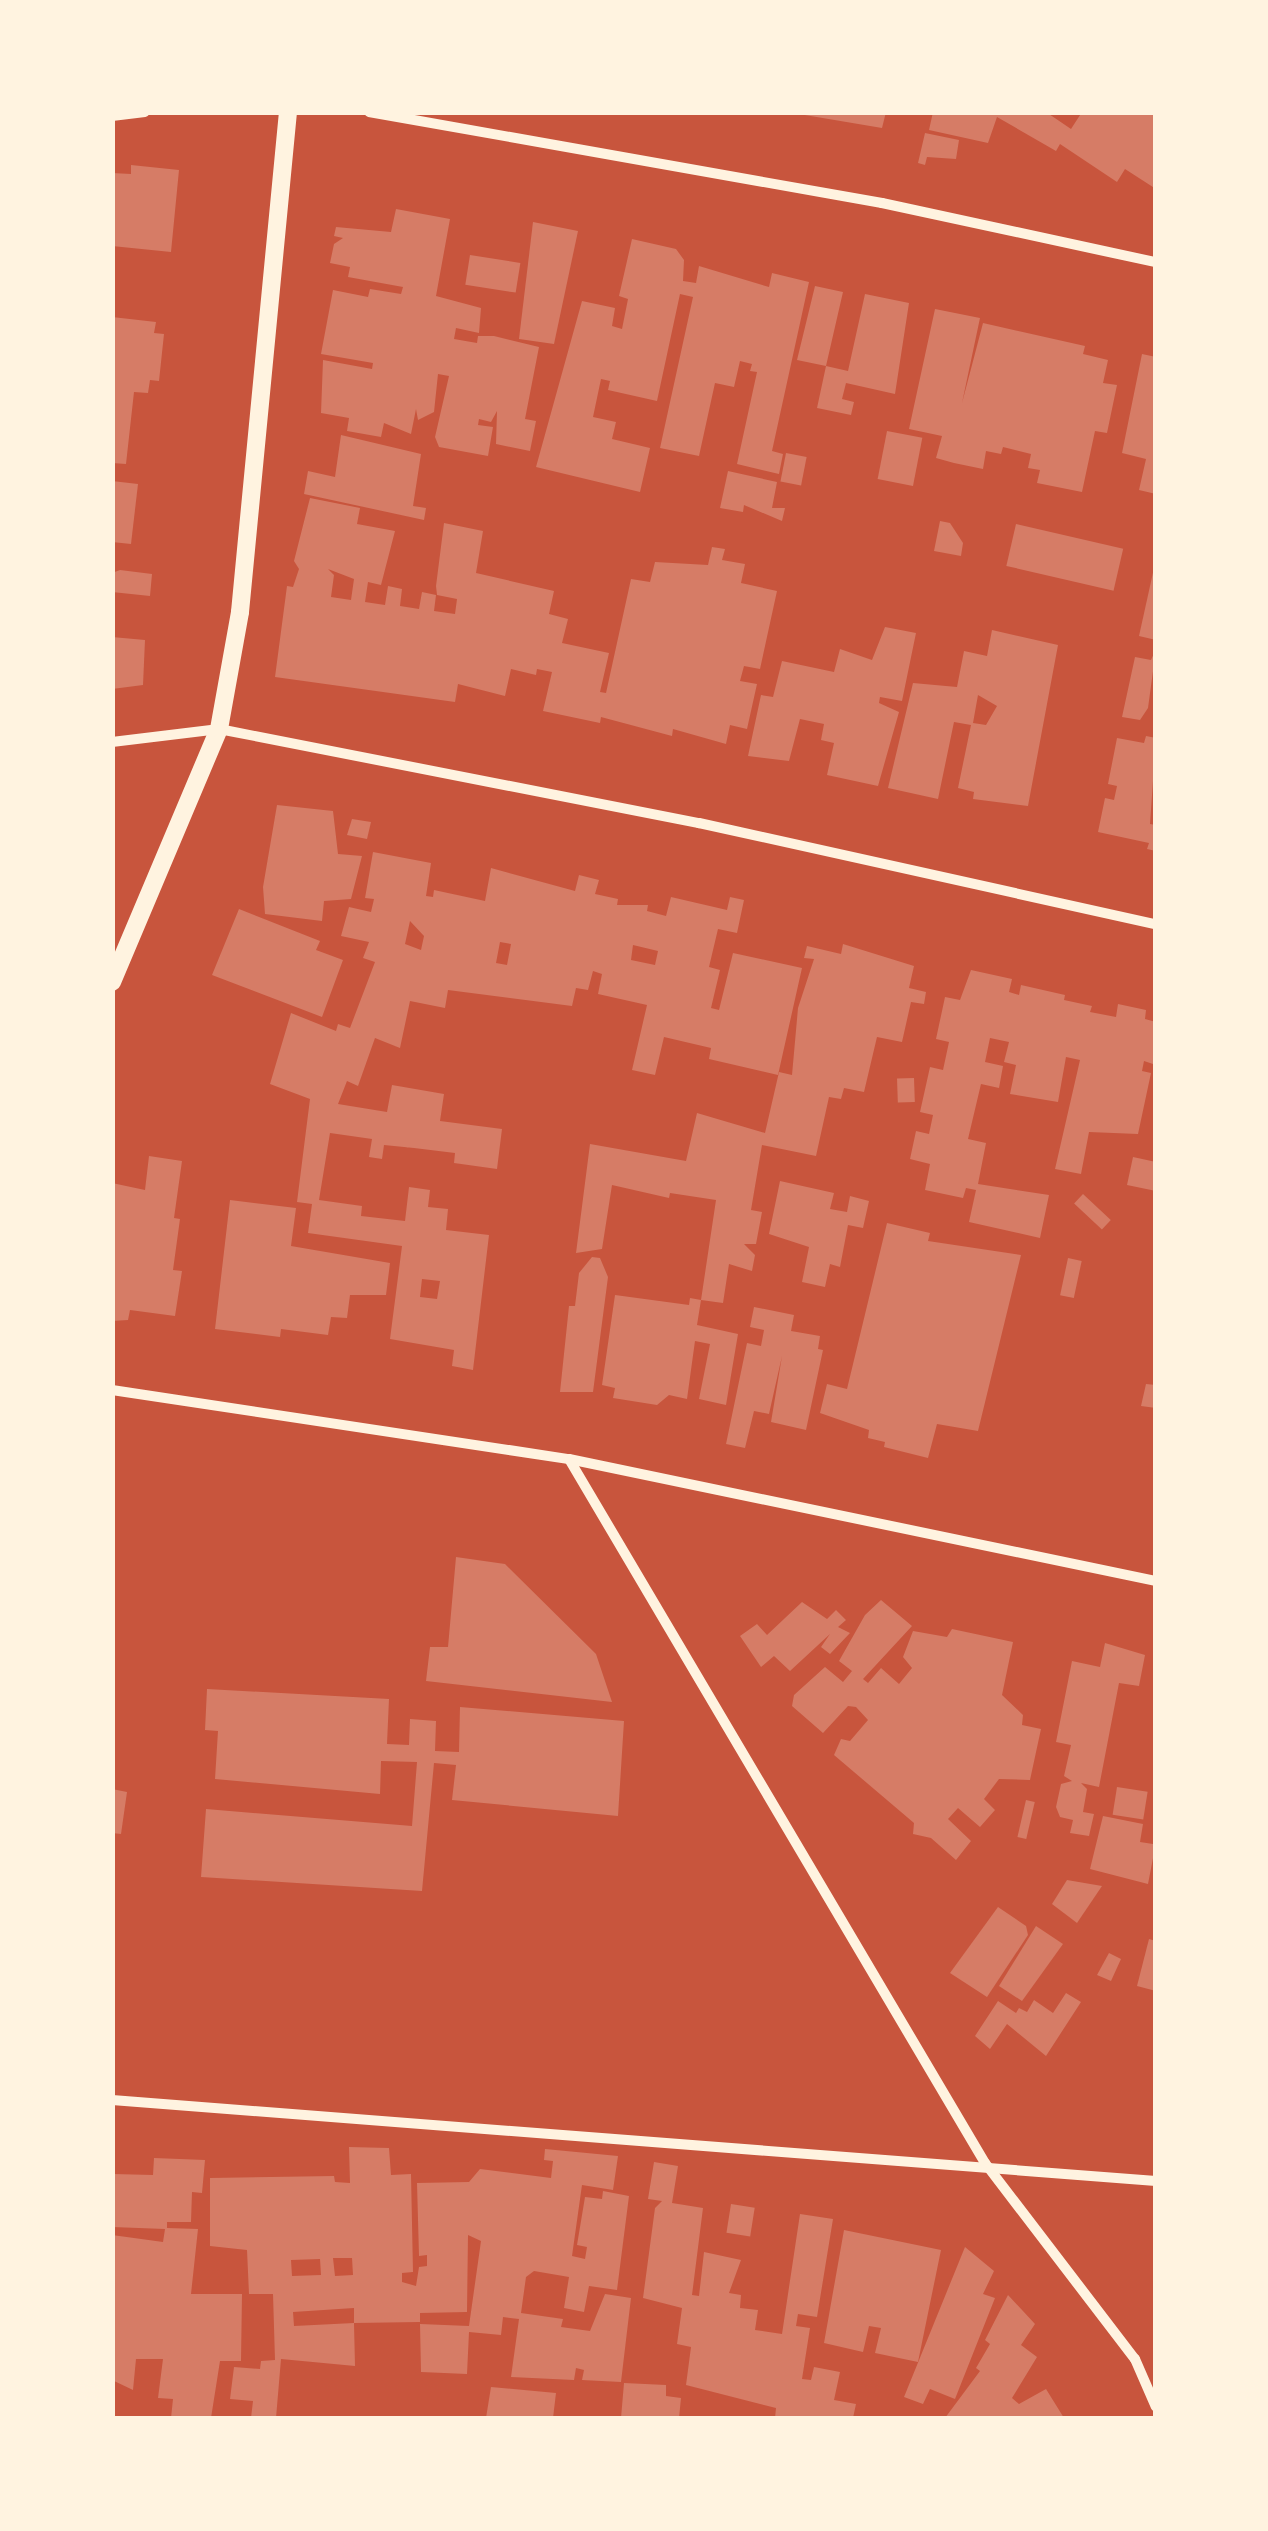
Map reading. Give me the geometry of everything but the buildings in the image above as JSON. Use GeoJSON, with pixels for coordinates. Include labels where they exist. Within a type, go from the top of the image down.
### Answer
{"type":"FeatureCollection","features":[{"type":"Feature","properties":{"kind":"street"},"geometry":{"type":"LineString","coordinates":[[112,116],[145,112]]}},
{"type":"Feature","properties":{"kind":"street"},"geometry":{"type":"LineString","coordinates":[[112,982],[219,729],[240,612],[288,112]]}},
{"type":"Feature","properties":{"kind":"street"},"geometry":{"type":"LineString","coordinates":[[369,112],[882,202],[1156,262]]}},
{"type":"Feature","properties":{"kind":"street"},"geometry":{"type":"LineString","coordinates":[[112,742],[219,729],[699,823],[1156,924]]}},
{"type":"Feature","properties":{"kind":"street"},"geometry":{"type":"LineString","coordinates":[[112,1390],[568,1459],[1156,1581]]}},
{"type":"Feature","properties":{"kind":"street"},"geometry":{"type":"LineString","coordinates":[[568,1459],[984,2163],[1134,2359],[1156,2407]]}},
{"type":"Feature","properties":{"kind":"street"},"geometry":{"type":"LineString","coordinates":[[112,2100],[984,2163],[1156,2180]]}}]}
